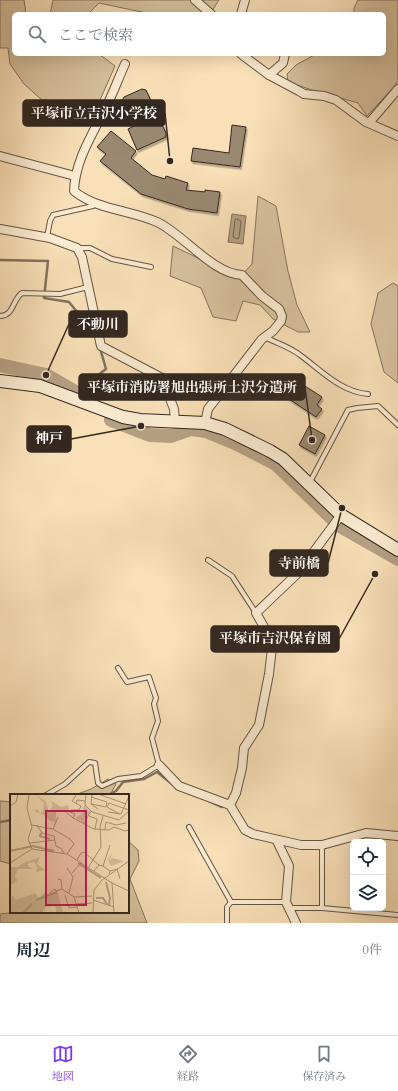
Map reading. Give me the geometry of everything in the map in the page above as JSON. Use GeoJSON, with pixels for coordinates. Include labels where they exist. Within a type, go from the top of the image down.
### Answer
{"type":"FeatureCollection","features":[{"type":"Feature","properties":{"kind":"street"},"geometry":{"type":"LineString","coordinates":[[195,0],[209,12]]}},
{"type":"Feature","properties":{"kind":"street"},"geometry":{"type":"LineString","coordinates":[[242,12],[245,0]]}},
{"type":"Feature","properties":{"kind":"street"},"geometry":{"type":"LineString","coordinates":[[244,56],[269,75],[304,94],[324,96],[336,100],[370,123],[398,136]]}},
{"type":"Feature","properties":{"kind":"street"},"geometry":{"type":"LineString","coordinates":[[269,75],[282,63],[284,56]]}},
{"type":"Feature","properties":{"kind":"street"},"geometry":{"type":"LineString","coordinates":[[125,64],[106,107],[84,150],[75,176],[74,191],[97,203],[158,222],[222,269],[235,275],[242,275],[262,296],[279,309],[282,316],[281,322],[264,336],[208,409],[205,423]]}},
{"type":"Feature","properties":{"kind":"street"},"geometry":{"type":"LineString","coordinates":[[370,123],[398,91]]}},
{"type":"Feature","properties":{"kind":"street"},"geometry":{"type":"LineString","coordinates":[[0,156],[75,176]]}},
{"type":"Feature","properties":{"kind":"street"},"geometry":{"type":"LineString","coordinates":[[0,229],[47,238],[77,248],[82,257],[101,346],[162,378],[174,409],[175,422]]}},
{"type":"Feature","properties":{"kind":"street"},"geometry":{"type":"LineString","coordinates":[[0,381],[40,386],[123,417],[140,420],[205,423],[225,429],[270,450],[283,459],[342,515],[398,550]]}},
{"type":"Feature","properties":{"kind":"street"},"geometry":{"type":"LineString","coordinates":[[230,805],[238,787],[244,748],[259,725],[269,674],[272,648],[268,634],[256,613],[298,573],[342,515]]}},
{"type":"Feature","properties":{"kind":"street"},"geometry":{"type":"LineString","coordinates":[[160,765],[179,786],[230,805],[245,830],[277,841],[301,846],[322,845],[378,833],[398,836]]}},
{"type":"Feature","properties":{"kind":"street"},"geometry":{"type":"LineString","coordinates":[[277,841],[288,866],[288,905],[296,923]]}},
{"type":"Feature","properties":{"kind":"lane"},"geometry":{"type":"LineString","coordinates":[[47,238],[50,221],[53,216],[93,206],[97,203]]}},
{"type":"Feature","properties":{"kind":"lane"},"geometry":{"type":"LineString","coordinates":[[77,248],[90,248],[112,259],[151,267]]}},
{"type":"Feature","properties":{"kind":"lane"},"geometry":{"type":"LineString","coordinates":[[0,316],[5,316],[10,313],[18,296],[22,293],[60,294],[88,288]]}},
{"type":"Feature","properties":{"kind":"lane"},"geometry":{"type":"LineString","coordinates":[[264,336],[299,354],[345,389],[356,394],[368,394]]}},
{"type":"Feature","properties":{"kind":"lane"},"geometry":{"type":"LineString","coordinates":[[309,484],[348,410],[378,406],[398,425]]}},
{"type":"Feature","properties":{"kind":"lane"},"geometry":{"type":"LineString","coordinates":[[208,560],[232,576],[256,613]]}},
{"type":"Feature","properties":{"kind":"lane"},"geometry":{"type":"LineString","coordinates":[[48,794],[65,784],[89,762],[95,763],[98,783],[102,786],[118,779],[141,776],[160,765],[152,738],[158,721],[154,704],[156,698],[149,677],[127,682],[118,668]]}},
{"type":"Feature","properties":{"kind":"lane"},"geometry":{"type":"LineString","coordinates":[[189,827],[231,902]]}},
{"type":"Feature","properties":{"kind":"lane"},"geometry":{"type":"LineString","coordinates":[[322,845],[322,908]]}},
{"type":"Feature","properties":{"kind":"lane"},"geometry":{"type":"LineString","coordinates":[[231,902],[288,905],[398,915]]}},
{"type":"Feature","properties":{"kind":"lane"},"geometry":{"type":"LineString","coordinates":[[227,923],[227,907],[231,902]]}},
{"type":"Feature","properties":{"kind":"shaded area"},"geometry":{"type":"Polygon","coordinates":[[[0,0],[24,0],[26,12],[12,12],[12,56],[102,56],[115,66],[96,109],[80,104],[42,100],[24,84],[10,64],[8,48],[0,48],[0,0]]]}},
{"type":"Feature","properties":{"kind":"shaded area"},"geometry":{"type":"Polygon","coordinates":[[[53,0],[219,0],[211,12],[142,12],[99,3],[90,12],[50,12],[53,0]]]}},
{"type":"Feature","properties":{"kind":"shaded area"},"geometry":{"type":"Polygon","coordinates":[[[358,0],[398,0],[398,81],[367,116],[358,103],[288,82],[287,74],[296,65],[312,56],[386,56],[386,12],[354,12],[354,8],[358,0]]]}},
{"type":"Feature","properties":{"kind":"shaded area"},"geometry":{"type":"Polygon","coordinates":[[[258,196],[276,206],[288,271],[297,305],[310,332],[298,332],[273,319],[260,305],[243,301],[236,321],[213,317],[201,288],[170,276],[173,246],[239,278],[252,264],[258,196]]]}},
{"type":"Feature","properties":{"kind":"shaded area"},"geometry":{"type":"Polygon","coordinates":[[[393,283],[398,286],[398,383],[384,372],[371,324],[378,293],[393,283]]]}},
{"type":"Feature","properties":{"kind":"shaded area"},"geometry":{"type":"Polygon","coordinates":[[[108,779],[116,784],[111,794],[78,794],[91,789],[108,779]]]}},
{"type":"Feature","properties":{"kind":"shaded area"},"geometry":{"type":"Polygon","coordinates":[[[0,801],[10,802],[10,864],[0,861],[0,801]]]}},
{"type":"Feature","properties":{"kind":"shaded area"},"geometry":{"type":"Polygon","coordinates":[[[129,842],[138,850],[139,861],[130,879],[147,923],[0,923],[0,914],[129,913],[129,842]]]}},
{"type":"Feature","properties":{"kind":"water"},"geometry":{"type":"Polygon","coordinates":[[[232,214],[246,216],[243,244],[228,242],[232,214]]]}},
{"type":"Feature","properties":{"kind":"building"},"geometry":{"type":"Polygon","coordinates":[[[142,89],[146,90],[166,133],[166,137],[137,150],[128,129],[134,126],[122,101],[124,97],[142,89]]]}},
{"type":"Feature","properties":{"kind":"building"},"geometry":{"type":"Polygon","coordinates":[[[232,125],[246,127],[240,167],[191,161],[193,148],[229,153],[232,125]]]}},
{"type":"Feature","properties":{"kind":"building"},"geometry":{"type":"Polygon","coordinates":[[[111,131],[136,151],[131,158],[152,175],[165,179],[166,176],[188,183],[186,190],[220,192],[217,213],[188,209],[141,194],[100,161],[106,154],[97,147],[111,131]]]}},
{"type":"Feature","properties":{"kind":"building"},"geometry":{"type":"Polygon","coordinates":[[[291,377],[322,397],[317,405],[322,409],[316,417],[280,393],[291,377]]]}},
{"type":"Feature","properties":{"kind":"building"},"geometry":{"type":"Polygon","coordinates":[[[309,426],[325,435],[315,454],[299,445],[309,426]]]}},
{"type":"Feature","properties":{"kind":"waterway"},"geometry":{"type":"LineString","coordinates":[[0,260],[48,261],[44,298],[69,302],[95,334]]}},
{"type":"Feature","properties":{"kind":"waterway"},"geometry":{"type":"LineString","coordinates":[[80,393],[84,386],[106,369],[100,348]]}},
{"type":"Feature","properties":{"kind":"waterway"},"geometry":{"type":"LineString","coordinates":[[0,365],[46,375],[84,397]]}},
{"type":"Feature","properties":{"kind":"waterway"},"geometry":{"type":"LineString","coordinates":[[111,420],[150,435],[171,436],[191,429],[206,431],[235,443],[276,464],[340,526],[398,559]]}},
{"type":"Feature","properties":{"kind":"waterway"},"geometry":{"type":"LineString","coordinates":[[110,794],[116,791],[123,782],[144,779],[157,772],[172,784]]}},
{"type":"Feature","properties":{"kind":"waterway"},"geometry":{"type":"LineString","coordinates":[[209,801],[222,807]]}},
{"type":"Feature","properties":{"kind":"waterway"},"geometry":{"type":"LineString","coordinates":[[0,822],[10,820]]}},
{"type":"Feature","properties":{"kind":"place","name":"平塚市立吉沢小学校"},"geometry":{"type":"Point","coordinates":[170,161]}},
{"type":"Feature","properties":{"kind":"place","name":"不動川"},"geometry":{"type":"Point","coordinates":[46,375]}},
{"type":"Feature","properties":{"kind":"place","name":"神戸"},"geometry":{"type":"Point","coordinates":[141,426]}},
{"type":"Feature","properties":{"kind":"place","name":"平塚市消防署旭出張所土沢分遣所"},"geometry":{"type":"Point","coordinates":[312,440]}},
{"type":"Feature","properties":{"kind":"place","name":"寺前橋"},"geometry":{"type":"Point","coordinates":[342,508]}},
{"type":"Feature","properties":{"kind":"place","name":"平塚市吉沢保育園"},"geometry":{"type":"Point","coordinates":[375,574]}}]}
